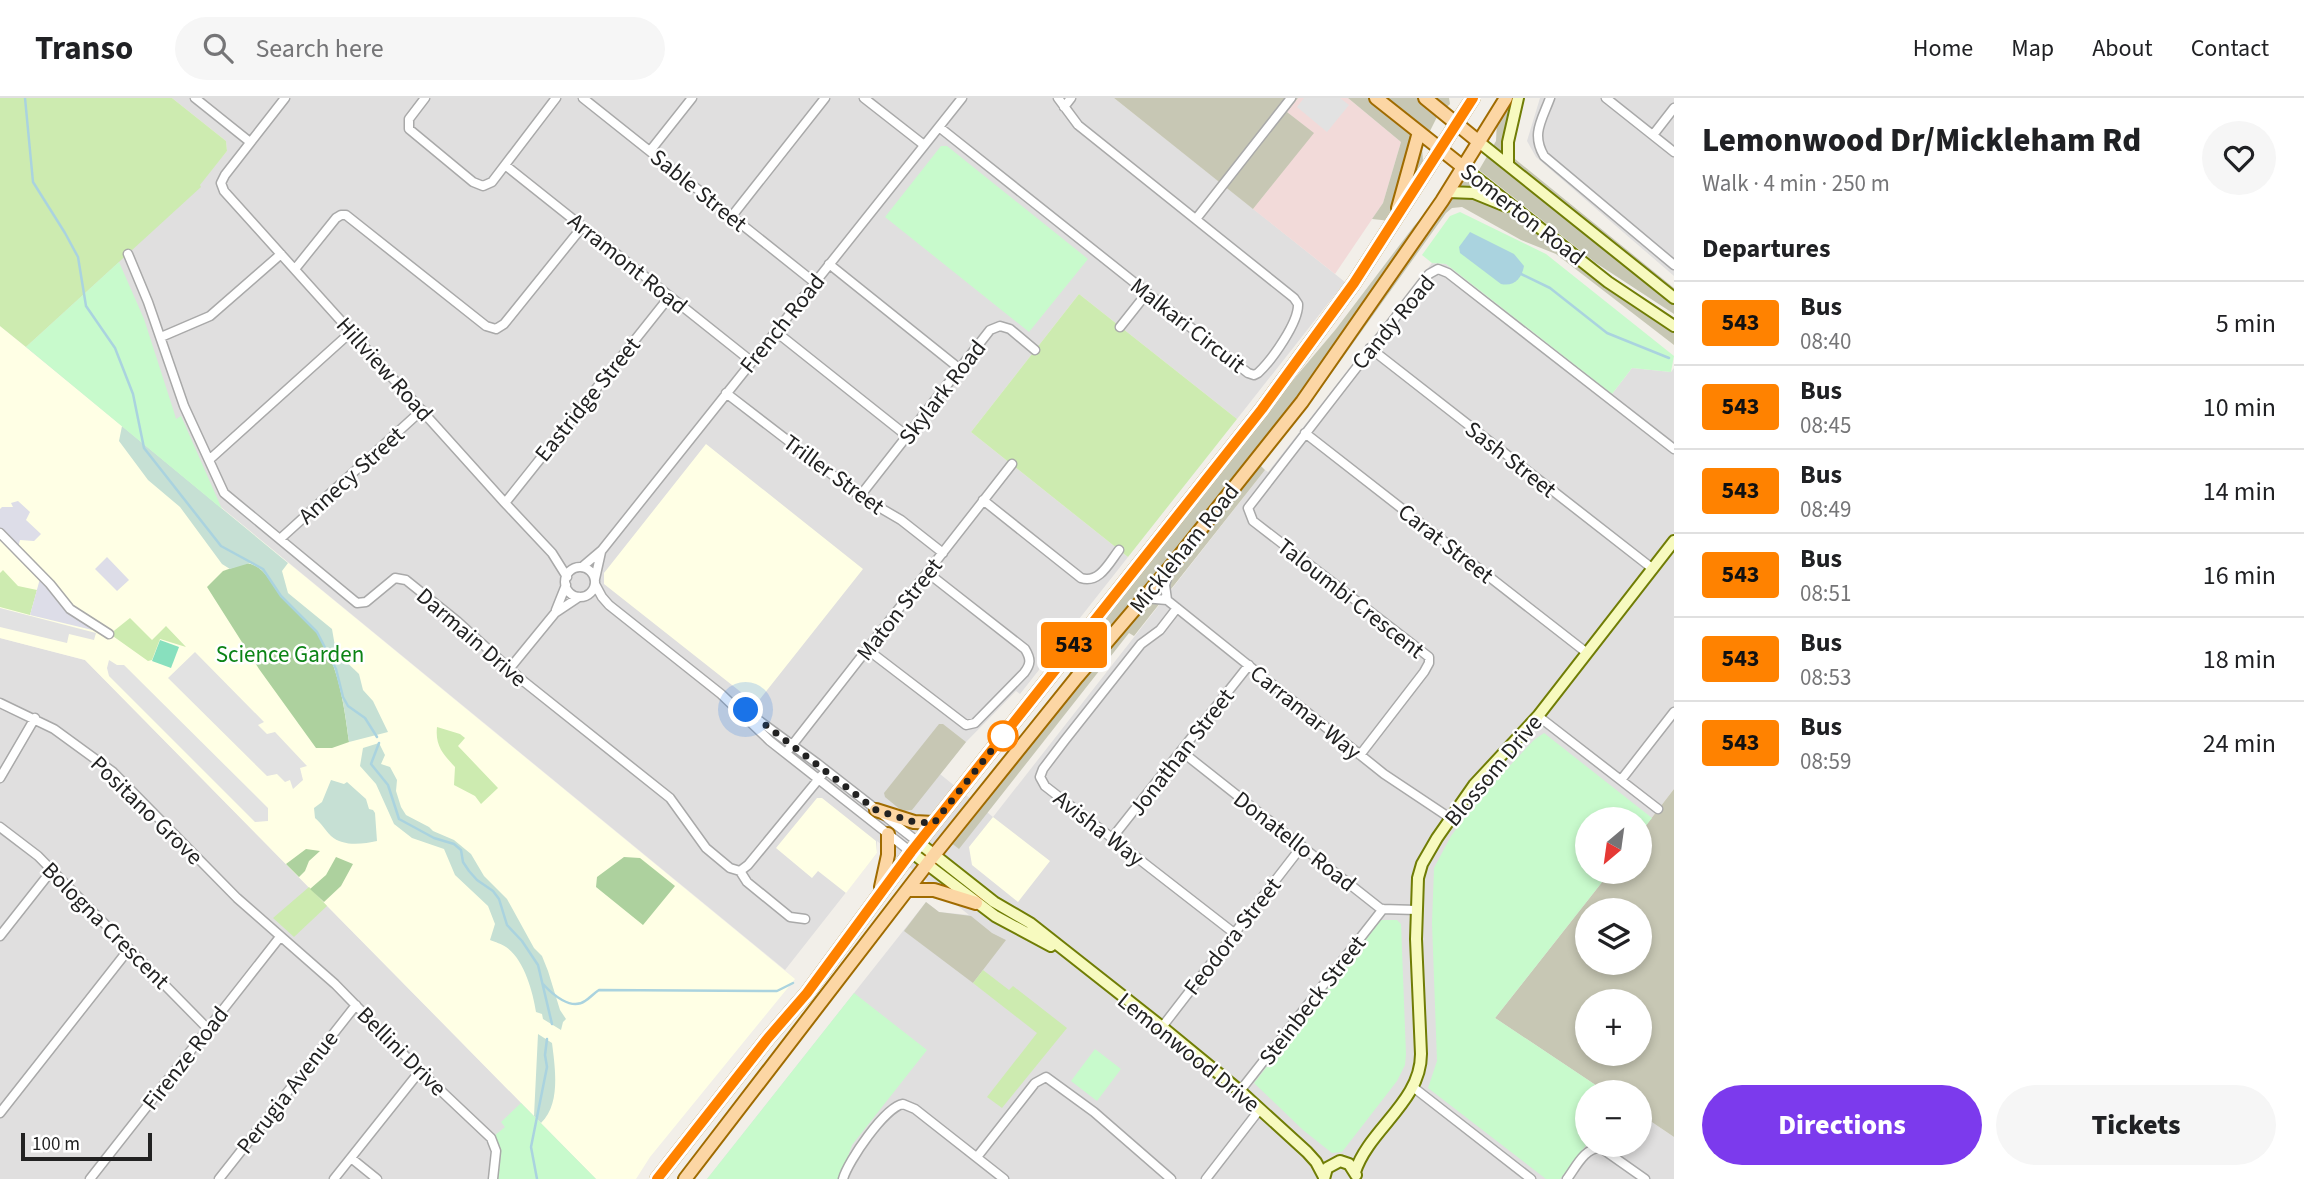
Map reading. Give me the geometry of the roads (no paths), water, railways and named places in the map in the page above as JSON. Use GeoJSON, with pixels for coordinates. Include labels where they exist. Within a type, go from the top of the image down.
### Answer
{"type":"FeatureCollection","features":[{"type":"Feature","properties":{"kind":"main road","name":"Somerton Road"},"geometry":{"type":"LineString","coordinates":[[1376,98],[1463,167]]}},
{"type":"Feature","properties":{"kind":"main road","name":"Somerton Road"},"geometry":{"type":"LineString","coordinates":[[1425,98],[1479,142]]}},
{"type":"Feature","properties":{"kind":"main road","name":"Mickleham Road"},"geometry":{"type":"LineString","coordinates":[[657,1179],[768,1038],[807,993],[915,847],[1262,409],[1338,307],[1391,229],[1473,98]]}},
{"type":"Feature","properties":{"kind":"main road","name":"Mickleham Road"},"geometry":{"type":"LineString","coordinates":[[685,1179],[931,860],[1302,402],[1448,192],[1506,98]]}},
{"type":"Feature","properties":{"kind":"main road"},"geometry":{"type":"LineString","coordinates":[[1391,229],[1419,132]]}},
{"type":"Feature","properties":{"kind":"main road"},"geometry":{"type":"LineString","coordinates":[[876,810],[914,822],[934,823]]}},
{"type":"Feature","properties":{"kind":"main road"},"geometry":{"type":"LineString","coordinates":[[880,894],[888,855],[888,834]]}},
{"type":"Feature","properties":{"kind":"main road"},"geometry":{"type":"LineString","coordinates":[[908,890],[934,890],[976,903]]}},
{"type":"Feature","properties":{"kind":"street"},"geometry":{"type":"LineString","coordinates":[[195,98],[250,142],[285,98]]}},
{"type":"Feature","properties":{"kind":"street"},"geometry":{"type":"LineString","coordinates":[[425,98],[409,120],[412,133],[479,186],[492,181],[556,98]]}},
{"type":"Feature","properties":{"kind":"street","name":"Sable Street"},"geometry":{"type":"LineString","coordinates":[[583,98],[814,282]]}},
{"type":"Feature","properties":{"kind":"street"},"geometry":{"type":"LineString","coordinates":[[650,151],[692,98]]}},
{"type":"Feature","properties":{"kind":"street"},"geometry":{"type":"LineString","coordinates":[[732,216],[825,98]]}},
{"type":"Feature","properties":{"kind":"street"},"geometry":{"type":"LineString","coordinates":[[864,98],[924,145]]}},
{"type":"Feature","properties":{"kind":"street","name":"French Road"},"geometry":{"type":"LineString","coordinates":[[579,568],[602,550],[962,98]]}},
{"type":"Feature","properties":{"kind":"street","name":"Malkari Circuit"},"geometry":{"type":"LineString","coordinates":[[939,127],[1248,373],[1254,375],[1263,368],[1285,337],[1298,310],[1294,298],[1078,125],[1058,98]]}},
{"type":"Feature","properties":{"kind":"street"},"geometry":{"type":"LineString","coordinates":[[1064,107],[1071,98]]}},
{"type":"Feature","properties":{"kind":"street"},"geometry":{"type":"LineString","coordinates":[[1196,219],[1291,98]]}},
{"type":"Feature","properties":{"kind":"street"},"geometry":{"type":"LineString","coordinates":[[1508,164],[1508,142],[1518,98]]}},
{"type":"Feature","properties":{"kind":"street"},"geometry":{"type":"LineString","coordinates":[[1550,98],[1538,131],[1537,145],[1544,156],[1674,265]]}},
{"type":"Feature","properties":{"kind":"street"},"geometry":{"type":"LineString","coordinates":[[1606,98],[1674,152]]}},
{"type":"Feature","properties":{"kind":"street"},"geometry":{"type":"LineString","coordinates":[[1653,135],[1674,108]]}},
{"type":"Feature","properties":{"kind":"street","name":"Hillview Road"},"geometry":{"type":"LineString","coordinates":[[250,142],[225,174],[221,183],[224,191],[552,553],[566,581]]}},
{"type":"Feature","properties":{"kind":"street","name":"Somerton Road"},"geometry":{"type":"LineString","coordinates":[[1479,142],[1674,298]]}},
{"type":"Feature","properties":{"kind":"street","name":"Arramont Road"},"geometry":{"type":"LineString","coordinates":[[505,165],[751,361]]}},
{"type":"Feature","properties":{"kind":"street","name":"Somerton Road"},"geometry":{"type":"LineString","coordinates":[[1463,167],[1615,286],[1674,326]]}},
{"type":"Feature","properties":{"kind":"street"},"geometry":{"type":"LineString","coordinates":[[1448,192],[1474,193],[1524,215]]}},
{"type":"Feature","properties":{"kind":"street"},"geometry":{"type":"LineString","coordinates":[[295,269],[336,218],[346,215],[486,326],[496,329],[505,324],[583,226]]}},
{"type":"Feature","properties":{"kind":"street","name":"Darmain Drive"},"geometry":{"type":"LineString","coordinates":[[128,254],[161,337],[184,406],[224,493],[357,603],[364,603],[395,578],[406,580],[457,621],[522,680],[670,798],[706,848],[730,868],[740,871],[747,882],[790,917],[805,919]]}},
{"type":"Feature","properties":{"kind":"street"},"geometry":{"type":"LineString","coordinates":[[161,337],[210,316],[281,254]]}},
{"type":"Feature","properties":{"kind":"street"},"geometry":{"type":"LineString","coordinates":[[829,264],[960,369]]}},
{"type":"Feature","properties":{"kind":"street","name":"Candy Road"},"geometry":{"type":"LineString","coordinates":[[1248,513],[1250,504],[1370,348],[1429,274],[1438,269],[1444,270],[1674,449]]}},
{"type":"Feature","properties":{"kind":"street"},"geometry":{"type":"LineString","coordinates":[[1120,327],[1147,293]]}},
{"type":"Feature","properties":{"kind":"street","name":"Eastridge Street"},"geometry":{"type":"LineString","coordinates":[[505,503],[670,296]]}},
{"type":"Feature","properties":{"kind":"street","name":"Skylark Road"},"geometry":{"type":"LineString","coordinates":[[860,496],[990,330],[1000,326],[1010,329],[1035,349]]}},
{"type":"Feature","properties":{"kind":"street"},"geometry":{"type":"LineString","coordinates":[[775,331],[907,436]]}},
{"type":"Feature","properties":{"kind":"street"},"geometry":{"type":"LineString","coordinates":[[209,460],[351,332]]}},
{"type":"Feature","properties":{"kind":"street","name":"Sash Street"},"geometry":{"type":"LineString","coordinates":[[1370,348],[1653,569]]}},
{"type":"Feature","properties":{"kind":"street","name":"Triller Street"},"geometry":{"type":"LineString","coordinates":[[726,393],[860,496],[901,520],[943,553]]}},
{"type":"Feature","properties":{"kind":"street","name":"Annecy Street"},"geometry":{"type":"LineString","coordinates":[[280,539],[422,410]]}},
{"type":"Feature","properties":{"kind":"street","name":"Carat Street"},"geometry":{"type":"LineString","coordinates":[[1305,433],[1587,653]]}},
{"type":"Feature","properties":{"kind":"street","name":"Maton Street"},"geometry":{"type":"LineString","coordinates":[[786,753],[1012,464]]}},
{"type":"Feature","properties":{"kind":"street"},"geometry":{"type":"LineString","coordinates":[[984,500],[1081,578],[1087,580],[1099,576],[1119,550]]}},
{"type":"Feature","properties":{"kind":"street","name":"Taloumbi Crescent"},"geometry":{"type":"LineString","coordinates":[[1248,513],[1253,521],[1429,657],[1424,672],[1360,755]]}},
{"type":"Feature","properties":{"kind":"street"},"geometry":{"type":"LineString","coordinates":[[0,533],[50,584],[70,609],[109,634]]}},
{"type":"Feature","properties":{"kind":"street","name":"Blossom Drive"},"geometry":{"type":"LineString","coordinates":[[1356,1177],[1367,1146],[1413,1087],[1421,1061],[1417,910],[1418,877],[1422,864],[1474,785],[1538,716],[1674,541]]}},
{"type":"Feature","properties":{"kind":"street","name":"French Road"},"geometry":{"type":"LineString","coordinates":[[595,581],[602,550]]}},
{"type":"Feature","properties":{"kind":"street","name":"Hillview Road"},"geometry":{"type":"LineString","coordinates":[[552,553],[579,568]]}},
{"type":"Feature","properties":{"kind":"street"},"geometry":{"type":"LineString","coordinates":[[1144,598],[1167,600],[1165,582],[1173,564]]}},
{"type":"Feature","properties":{"kind":"street"},"geometry":{"type":"LineString","coordinates":[[555,613],[566,581],[579,568],[590,571],[602,597],[609,605],[721,694],[826,770],[876,810],[915,847]]}},
{"type":"Feature","properties":{"kind":"street"},"geometry":{"type":"LineString","coordinates":[[868,650],[966,725],[975,723],[1024,673],[1030,665],[1030,656],[1025,649],[928,573]]}},
{"type":"Feature","properties":{"kind":"street"},"geometry":{"type":"LineString","coordinates":[[566,581],[570,593],[609,605]]}},
{"type":"Feature","properties":{"kind":"street"},"geometry":{"type":"LineString","coordinates":[[510,668],[555,613],[583,596],[595,581]]}},
{"type":"Feature","properties":{"kind":"street","name":"Carramar Way"},"geometry":{"type":"LineString","coordinates":[[1167,600],[1395,782],[1450,818]]}},
{"type":"Feature","properties":{"kind":"street","name":"Avisha Way"},"geometry":{"type":"LineString","coordinates":[[1177,608],[1160,630],[1141,643],[1041,774],[1041,780],[1045,786],[1234,933]]}},
{"type":"Feature","properties":{"kind":"street","name":"Jonathan Street"},"geometry":{"type":"LineString","coordinates":[[1112,838],[1249,665]]}},
{"type":"Feature","properties":{"kind":"street"},"geometry":{"type":"LineString","coordinates":[[721,694],[786,753],[888,834],[915,847]]}},
{"type":"Feature","properties":{"kind":"street","name":"Positano Grove"},"geometry":{"type":"LineString","coordinates":[[0,703],[35,718],[77,744],[113,772],[237,898],[280,937]]}},
{"type":"Feature","properties":{"kind":"street"},"geometry":{"type":"LineString","coordinates":[[1621,780],[1674,712]]}},
{"type":"Feature","properties":{"kind":"street"},"geometry":{"type":"LineString","coordinates":[[1538,716],[1658,809]]}},
{"type":"Feature","properties":{"kind":"street"},"geometry":{"type":"LineString","coordinates":[[0,778],[35,718]]}},
{"type":"Feature","properties":{"kind":"street","name":"Donatello Road"},"geometry":{"type":"LineString","coordinates":[[1181,751],[1383,909]]}},
{"type":"Feature","properties":{"kind":"street"},"geometry":{"type":"LineString","coordinates":[[740,871],[748,865],[826,770]]}},
{"type":"Feature","properties":{"kind":"street","name":"Bologna Crescent"},"geometry":{"type":"LineString","coordinates":[[0,827],[52,870],[208,1029]]}},
{"type":"Feature","properties":{"kind":"street","name":"Feodora Street"},"geometry":{"type":"LineString","coordinates":[[1162,1027],[1302,846]]}},
{"type":"Feature","properties":{"kind":"street","name":"Lemonwood Drive"},"geometry":{"type":"LineString","coordinates":[[915,847],[976,903],[1007,924],[1069,955]]}},
{"type":"Feature","properties":{"kind":"street","name":"Lemonwood Drive"},"geometry":{"type":"LineString","coordinates":[[931,860],[1030,923],[1162,1027],[1260,1108],[1307,1152],[1324,1178]]}},
{"type":"Feature","properties":{"kind":"street"},"geometry":{"type":"LineString","coordinates":[[0,936],[52,870]]}},
{"type":"Feature","properties":{"kind":"street"},"geometry":{"type":"LineString","coordinates":[[1383,909],[1417,910]]}},
{"type":"Feature","properties":{"kind":"street","name":"Steinbeck Street"},"geometry":{"type":"LineString","coordinates":[[1240,1091],[1383,909]]}},
{"type":"Feature","properties":{"kind":"street","name":"Bellini Drive"},"geometry":{"type":"LineString","coordinates":[[280,937],[322,972],[491,1138],[496,1151],[494,1179]]}},
{"type":"Feature","properties":{"kind":"street","name":"Firenze Road"},"geometry":{"type":"LineString","coordinates":[[90,1179],[280,937]]}},
{"type":"Feature","properties":{"kind":"street"},"geometry":{"type":"LineString","coordinates":[[0,1113],[130,949]]}},
{"type":"Feature","properties":{"kind":"street","name":"Perugia Avenue"},"geometry":{"type":"LineString","coordinates":[[219,1179],[356,1005]]}},
{"type":"Feature","properties":{"kind":"street"},"geometry":{"type":"LineString","coordinates":[[334,1179],[420,1071]]}},
{"type":"Feature","properties":{"kind":"street"},"geometry":{"type":"LineString","coordinates":[[977,1157],[1036,1081],[1043,1077],[1094,1112],[1171,1179]]}},
{"type":"Feature","properties":{"kind":"street"},"geometry":{"type":"LineString","coordinates":[[1413,1087],[1531,1179]]}},
{"type":"Feature","properties":{"kind":"street"},"geometry":{"type":"LineString","coordinates":[[843,1179],[848,1164],[894,1107],[903,1104],[910,1106],[1004,1179]]}},
{"type":"Feature","properties":{"kind":"street"},"geometry":{"type":"LineString","coordinates":[[1206,1179],[1260,1108]]}},
{"type":"Feature","properties":{"kind":"street","name":"Blossom Drive"},"geometry":{"type":"LineString","coordinates":[[1337,1162],[1367,1146]]}},
{"type":"Feature","properties":{"kind":"street"},"geometry":{"type":"LineString","coordinates":[[1567,1179],[1589,1150],[1597,1148],[1645,1179]]}},
{"type":"Feature","properties":{"kind":"street","name":"Lemonwood Drive"},"geometry":{"type":"LineString","coordinates":[[1307,1152],[1349,1164],[1356,1177]]}},
{"type":"Feature","properties":{"kind":"street"},"geometry":{"type":"LineString","coordinates":[[351,1158],[377,1179]]}},
{"type":"Feature","properties":{"kind":"street"},"geometry":{"type":"LineString","coordinates":[[1324,1178],[1327,1168],[1337,1162]]}},
{"type":"Feature","properties":{"kind":"water"},"geometry":{"type":"Polygon","coordinates":[[[1470,232],[1514,254],[1524,266],[1517,281],[1501,284],[1460,253],[1459,247],[1470,232]]]}},
{"type":"Feature","properties":{"kind":"waterway"},"geometry":{"type":"LineString","coordinates":[[25,98],[33,182],[78,257],[86,306],[115,348],[133,394],[144,448],[221,546],[263,569],[281,596],[317,632],[336,669],[348,706],[365,718],[377,737]]}},
{"type":"Feature","properties":{"kind":"waterway"},"geometry":{"type":"LineString","coordinates":[[1521,274],[1550,288],[1607,333],[1669,358]]}},
{"type":"Feature","properties":{"kind":"waterway"},"geometry":{"type":"LineString","coordinates":[[379,743],[371,764],[388,785],[399,819],[434,838],[454,844],[461,850],[463,862],[469,871],[499,899],[507,925],[538,965],[552,1024]]}},
{"type":"Feature","properties":{"kind":"waterway"},"geometry":{"type":"LineString","coordinates":[[543,984],[568,1003],[580,1004],[599,990],[777,991],[793,983]]}},
{"type":"Feature","properties":{"kind":"waterway"},"geometry":{"type":"LineString","coordinates":[[537,1179],[531,1147],[547,1067],[547,1039]]}},
{"type":"Feature","properties":{"kind":"park label","name":"Science Garden"},"geometry":{"type":"Point","coordinates":[290,654]}}]}
